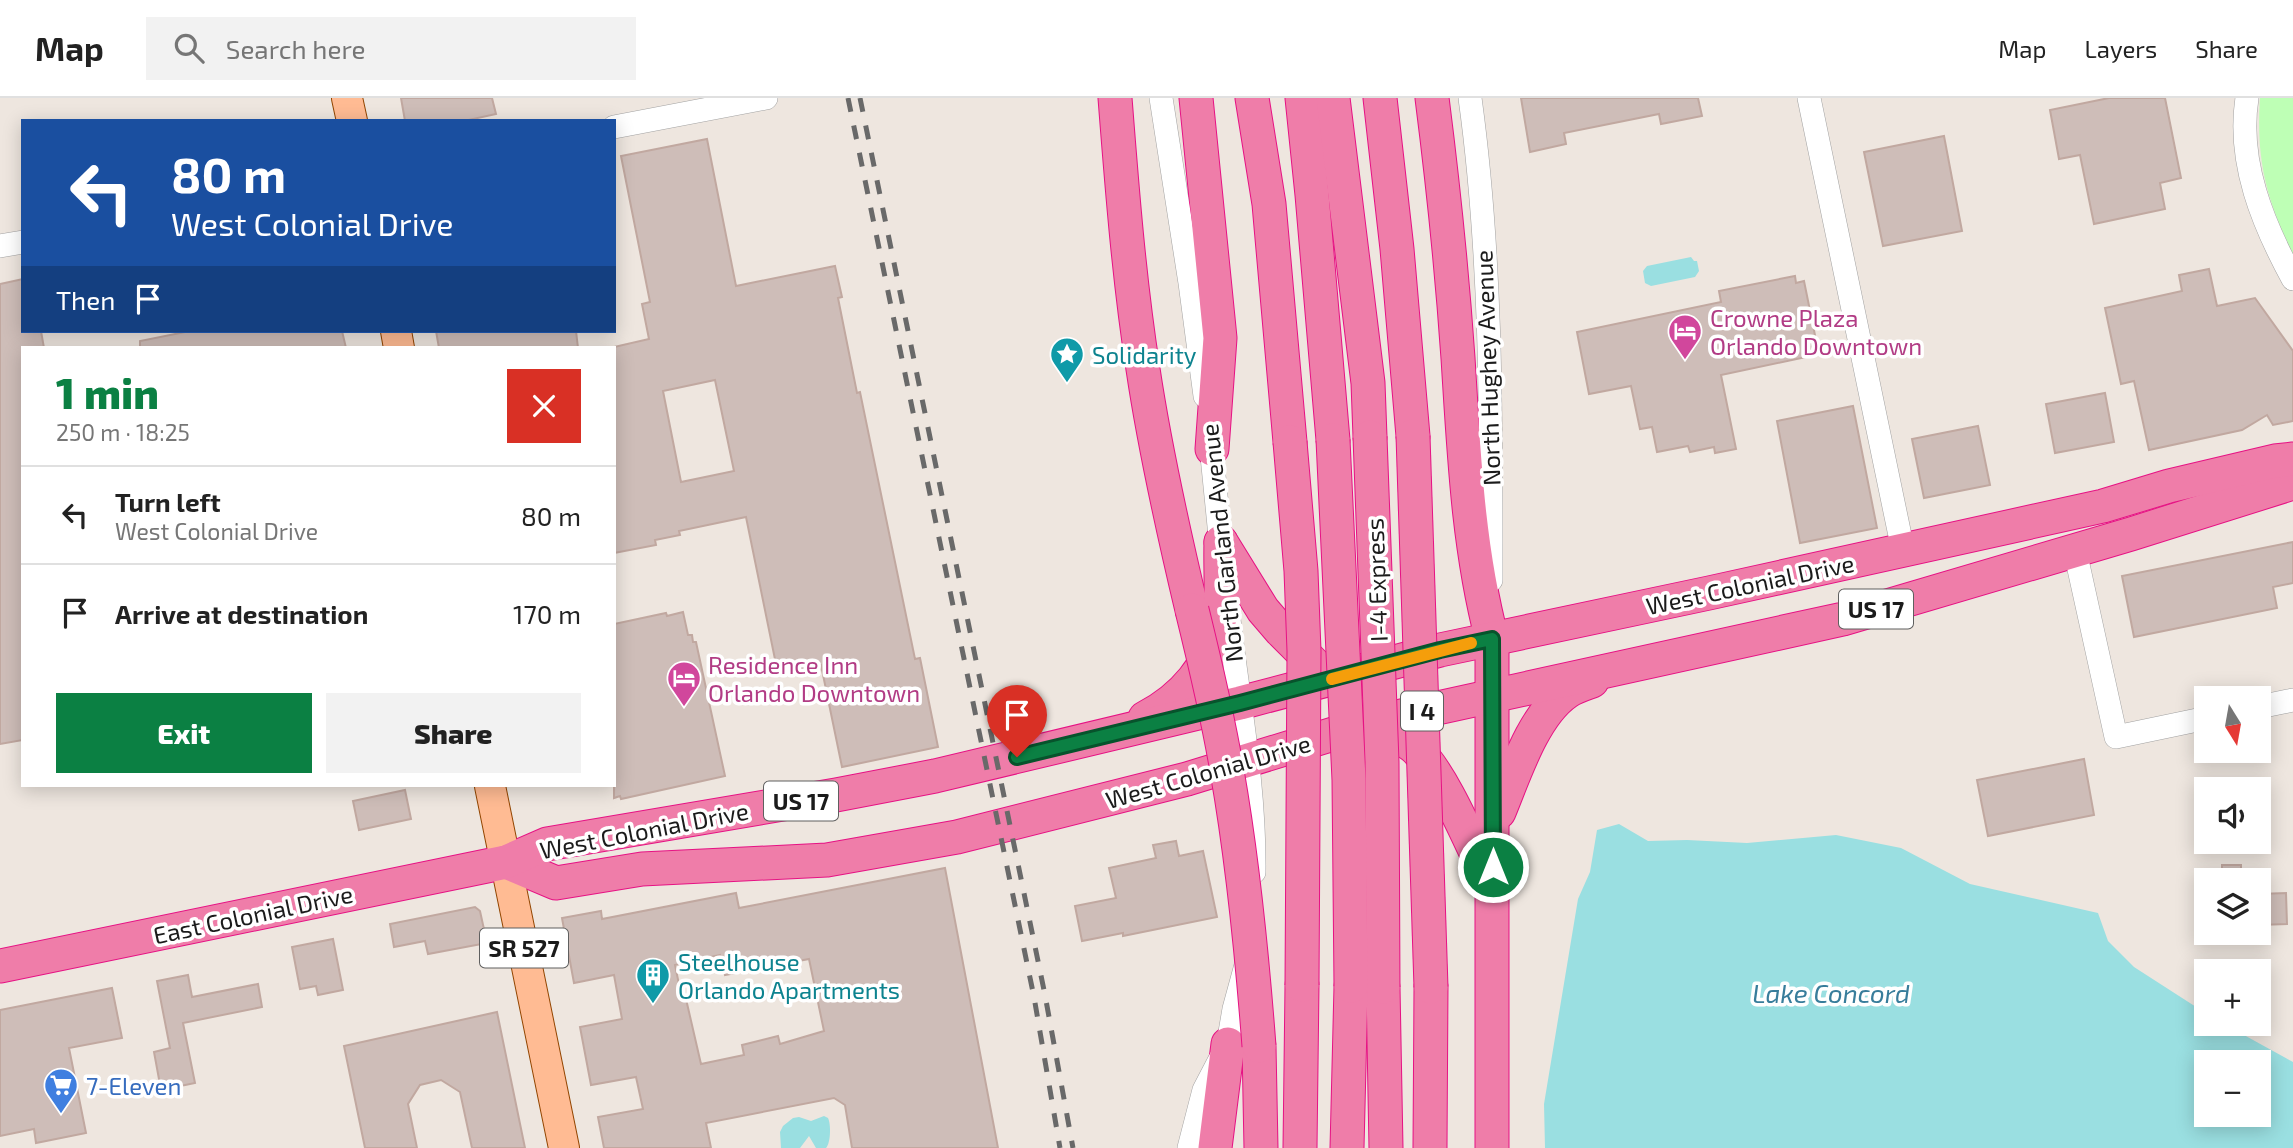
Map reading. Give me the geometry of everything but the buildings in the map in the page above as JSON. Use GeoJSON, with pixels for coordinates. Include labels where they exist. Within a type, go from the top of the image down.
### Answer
{"type":"FeatureCollection","features":[{"type":"Feature","properties":{"kind":"highway"},"geometry":{"type":"LineString","coordinates":[[1115,98],[1142,367],[1167,502],[1222,741],[1239,848],[1254,979],[1243,1045],[1215,1148]]}},
{"type":"Feature","properties":{"kind":"highway"},"geometry":{"type":"LineString","coordinates":[[1196,98],[1220,338],[1212,449]]}},
{"type":"Feature","properties":{"kind":"highway"},"geometry":{"type":"LineString","coordinates":[[1252,98],[1269,204],[1301,571],[1304,651],[1300,1148]]}},
{"type":"Feature","properties":{"kind":"highway","name":"I-4 Express"},"geometry":{"type":"LineString","coordinates":[[1302,98],[1333,440],[1349,780],[1367,986],[1386,1148]]}},
{"type":"Feature","properties":{"kind":"highway","name":"I-4 Express"},"geometry":{"type":"LineString","coordinates":[[1333,98],[1368,383],[1382,762],[1367,986],[1347,1148]]}},
{"type":"Feature","properties":{"kind":"highway","name":"I 4"},"geometry":{"type":"LineString","coordinates":[[1380,98],[1397,248],[1413,436],[1431,987],[1430,1148]]}},
{"type":"Feature","properties":{"kind":"highway"},"geometry":{"type":"LineString","coordinates":[[1432,98],[1452,280],[1467,501],[1483,605],[1492,639],[1492,1148]]}},
{"type":"Feature","properties":{"kind":"highway","name":"West Colonial Drive"},"geometry":{"type":"LineString","coordinates":[[506,862],[547,844],[866,790],[1098,738],[1440,650],[2103,506],[2169,486],[2293,459]]}},
{"type":"Feature","properties":{"kind":"highway","name":"West Colonial Drive"},"geometry":{"type":"LineString","coordinates":[[506,862],[556,883],[642,869],[827,860],[923,844],[1010,825],[1248,761],[1380,720],[1831,622],[2075,551],[2293,482]]}},
{"type":"Feature","properties":{"kind":"highway"},"geometry":{"type":"LineString","coordinates":[[1221,542],[1263,610],[1281,631],[1329,680],[1415,748],[1448,798],[1492,887]]}},
{"type":"Feature","properties":{"kind":"highway"},"geometry":{"type":"LineString","coordinates":[[1098,738],[1160,710],[1183,692],[1197,676],[1207,658],[1219,623],[1221,542]]}},
{"type":"Feature","properties":{"kind":"highway"},"geometry":{"type":"LineString","coordinates":[[1493,827],[1523,753],[1541,720],[1566,693],[1622,667]]}},
{"type":"Feature","properties":{"kind":"highway"},"geometry":{"type":"LineString","coordinates":[[1240,703],[1380,720]]}},
{"type":"Feature","properties":{"kind":"highway","name":"East Colonial Drive"},"geometry":{"type":"LineString","coordinates":[[0,966],[506,862]]}},
{"type":"Feature","properties":{"kind":"highway"},"geometry":{"type":"LineString","coordinates":[[1243,1045],[1261,1148]]}},
{"type":"Feature","properties":{"kind":"main road"},"geometry":{"type":"LineString","coordinates":[[347,98],[352,119]]}},
{"type":"Feature","properties":{"kind":"main road","name":"SR 527"},"geometry":{"type":"LineString","coordinates":[[490,787],[565,1148]]}},
{"type":"Feature","properties":{"kind":"street"},"geometry":{"type":"LineString","coordinates":[[616,128],[766,98]]}},
{"type":"Feature","properties":{"kind":"street","name":"North Garland Avenue"},"geometry":{"type":"LineString","coordinates":[[1161,98],[1212,449],[1255,827],[1252,938],[1234,1009],[1243,1045],[1204,1090],[1189,1148]]}},
{"type":"Feature","properties":{"kind":"street","name":"North Hughey Avenue"},"geometry":{"type":"LineString","coordinates":[[1470,98],[1480,169],[1488,324],[1492,639]]}},
{"type":"Feature","properties":{"kind":"street"},"geometry":{"type":"LineString","coordinates":[[1810,98],[1903,550]]}},
{"type":"Feature","properties":{"kind":"street"},"geometry":{"type":"LineString","coordinates":[[2247,98],[2245,135],[2251,178],[2262,216],[2293,279]]}},
{"type":"Feature","properties":{"kind":"street"},"geometry":{"type":"LineString","coordinates":[[0,246],[21,242]]}},
{"type":"Feature","properties":{"kind":"street"},"geometry":{"type":"LineString","coordinates":[[2075,551],[2116,737],[2194,721]]}},
{"type":"Feature","properties":{"kind":"street"},"geometry":{"type":"LineString","coordinates":[[2272,704],[2293,700]]}},
{"type":"Feature","properties":{"kind":"green space"},"geometry":{"type":"Polygon","coordinates":[[[2260,98],[2293,98],[2293,254],[2276,215],[2265,179],[2260,141],[2260,98]]]}},
{"type":"Feature","properties":{"kind":"water"},"geometry":{"type":"Polygon","coordinates":[[[1691,257],[1697,261],[1699,271],[1695,277],[1651,286],[1645,283],[1643,271],[1647,266],[1691,257]]]}},
{"type":"Feature","properties":{"kind":"water","name":"Lake Concord"},"geometry":{"type":"Polygon","coordinates":[[[1619,824],[1648,841],[1747,843],[1836,835],[1901,848],[1970,884],[2098,913],[2108,941],[2134,967],[2194,1006],[2194,1036],[2246,1036],[2293,1062],[2293,1148],[1545,1148],[1544,1104],[1578,899],[1590,872],[1597,830],[1619,824]]]}},
{"type":"Feature","properties":{"kind":"water"},"geometry":{"type":"Polygon","coordinates":[[[824,1116],[828,1118],[830,1129],[826,1148],[816,1148],[809,1136],[800,1148],[781,1148],[780,1132],[793,1118],[811,1121],[824,1116]]]}},
{"type":"Feature","properties":{"kind":"railway"},"geometry":{"type":"LineString","coordinates":[[848,98],[1034,997],[1060,1148]]}},
{"type":"Feature","properties":{"kind":"railway"},"geometry":{"type":"LineString","coordinates":[[860,98],[1045,995],[1073,1148]]}},
{"type":"Feature","properties":{"kind":"slow traffic"},"geometry":{"type":"LineString","coordinates":[[1332,679],[1471,643]]}},
{"type":"Feature","properties":{"kind":"place","name":"Crowne Plaza Orlando Downtown"},"geometry":{"type":"Point","coordinates":[1685,361]}},
{"type":"Feature","properties":{"kind":"place","name":"Solidarity"},"geometry":{"type":"Point","coordinates":[1067,384]}},
{"type":"Feature","properties":{"kind":"place","name":"Residence Inn Orlando Downtown"},"geometry":{"type":"Point","coordinates":[684,708]}},
{"type":"Feature","properties":{"kind":"place","name":"Steelhouse Orlando Apartments"},"geometry":{"type":"Point","coordinates":[653,1005]}},
{"type":"Feature","properties":{"kind":"place","name":"7-Eleven"},"geometry":{"type":"Point","coordinates":[61,1115]}},
{"type":"Feature","properties":{"kind":"route"},"geometry":{"type":"LineString","coordinates":[[1017,757],[1492,639],[1493,867]]}}]}
